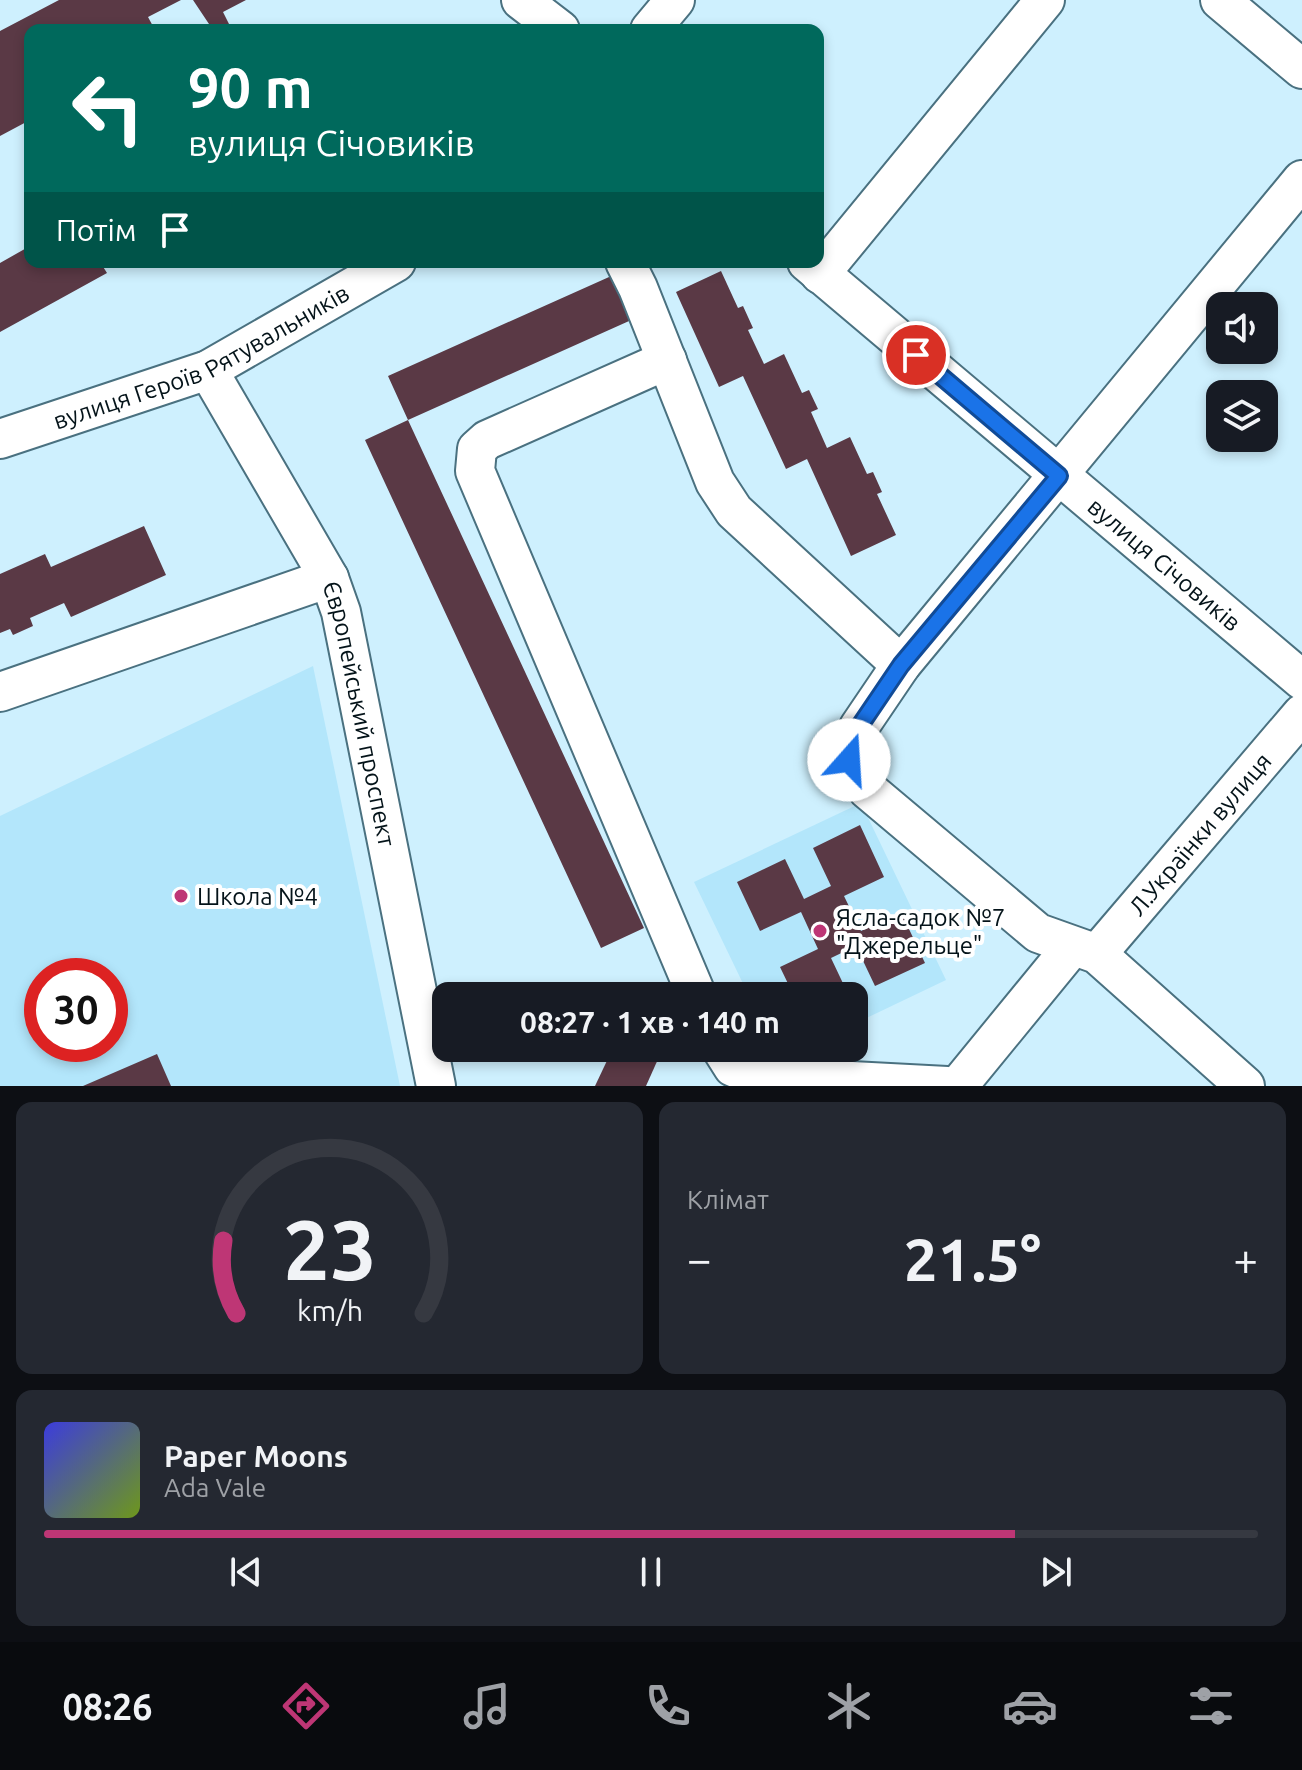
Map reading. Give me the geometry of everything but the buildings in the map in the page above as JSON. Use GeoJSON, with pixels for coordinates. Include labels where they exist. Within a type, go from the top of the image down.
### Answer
{"type":"FeatureCollection","features":[{"type":"Feature","properties":{"kind":"street"},"geometry":{"type":"LineString","coordinates":[[521,0],[552,24]]}},
{"type":"Feature","properties":{"kind":"street"},"geometry":{"type":"LineString","coordinates":[[655,24],[675,0]]}},
{"type":"Feature","properties":{"kind":"street"},"geometry":{"type":"LineString","coordinates":[[824,255],[1045,0]]}},
{"type":"Feature","properties":{"kind":"street"},"geometry":{"type":"LineString","coordinates":[[1220,0],[1302,69]]}},
{"type":"Feature","properties":{"kind":"street"},"geometry":{"type":"LineString","coordinates":[[1245,1086],[1084,951],[1038,933],[868,790],[849,760],[859,727],[901,665],[1302,180]]}},
{"type":"Feature","properties":{"kind":"street","name":"вулиця Героїв Рятувальників"},"geometry":{"type":"LineString","coordinates":[[0,439],[208,370],[386,268]]}},
{"type":"Feature","properties":{"kind":"street"},"geometry":{"type":"LineString","coordinates":[[628,268],[715,482],[734,511],[901,665]]}},
{"type":"Feature","properties":{"kind":"street","name":"вулиця Січовиків"},"geometry":{"type":"LineString","coordinates":[[813,268],[1302,680]]}},
{"type":"Feature","properties":{"kind":"street"},"geometry":{"type":"LineString","coordinates":[[667,360],[487,440],[477,449],[475,471],[691,982]]}},
{"type":"Feature","properties":{"kind":"street","name":"Європейський проспект"},"geometry":{"type":"LineString","coordinates":[[208,370],[329,578],[341,612],[436,1086]]}},
{"type":"Feature","properties":{"kind":"street"},"geometry":{"type":"LineString","coordinates":[[0,692],[329,578]]}},
{"type":"Feature","properties":{"kind":"street","name":"Л.Українки вулиця"},"geometry":{"type":"LineString","coordinates":[[958,1086],[1302,714]]}},
{"type":"Feature","properties":{"kind":"street"},"geometry":{"type":"LineString","coordinates":[[730,1062],[733,1067],[755,1076],[947,1086]]}},
{"type":"Feature","properties":{"kind":"shaded area","name":"Школа №4"},"geometry":{"type":"Polygon","coordinates":[[[313,666],[400,1086],[0,1086],[0,816],[313,666]]]}},
{"type":"Feature","properties":{"kind":"shaded area","name":"Ясла-садок №7 \"Джерельце\""},"geometry":{"type":"Polygon","coordinates":[[[861,803],[946,980],[868,1017],[868,982],[742,982],[694,882],[861,803]]]}},
{"type":"Feature","properties":{"kind":"place","name":"Школа №4"},"geometry":{"type":"Point","coordinates":[181,896]}},
{"type":"Feature","properties":{"kind":"place","name":"Ясла-садок №7 \"Джерельце\""},"geometry":{"type":"Point","coordinates":[820,931]}},
{"type":"Feature","properties":{"kind":"route"},"geometry":{"type":"LineString","coordinates":[[849,760],[859,727],[901,665],[1059,476],[916,355]]}}]}
